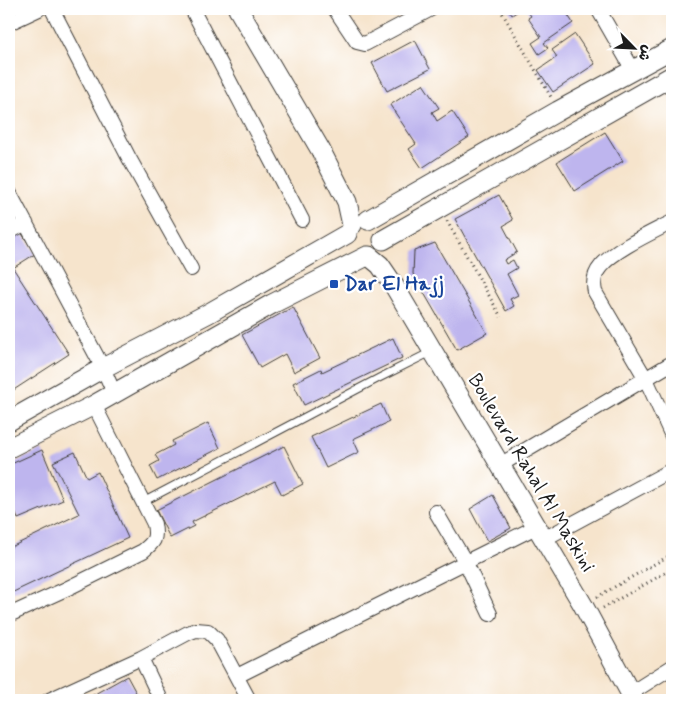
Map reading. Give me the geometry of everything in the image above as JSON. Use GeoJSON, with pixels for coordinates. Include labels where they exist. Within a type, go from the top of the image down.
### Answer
{"type":"FeatureCollection","features":[{"type":"Feature","properties":{"kind":"street"},"geometry":{"type":"LineString","coordinates":[[9,23],[39,9]]}},
{"type":"Feature","properties":{"kind":"street"},"geometry":{"type":"LineString","coordinates":[[52,9],[129,158],[190,270]]}},
{"type":"Feature","properties":{"kind":"street"},"geometry":{"type":"LineString","coordinates":[[192,9],[302,220]]}},
{"type":"Feature","properties":{"kind":"street","name":"Boulevard Rahal Al Maskini"},"geometry":{"type":"LineString","coordinates":[[238,9],[320,149],[357,225]]}},
{"type":"Feature","properties":{"kind":"street"},"geometry":{"type":"LineString","coordinates":[[335,9],[357,42],[365,44],[431,9]]}},
{"type":"Feature","properties":{"kind":"street"},"geometry":{"type":"LineString","coordinates":[[598,9],[633,70]]}},
{"type":"Feature","properties":{"kind":"street"},"geometry":{"type":"LineString","coordinates":[[9,422],[103,368],[209,313],[357,225],[672,49]]}},
{"type":"Feature","properties":{"kind":"street"},"geometry":{"type":"LineString","coordinates":[[9,448],[94,405],[272,304],[374,251],[439,207],[672,76]]}},
{"type":"Feature","properties":{"kind":"street"},"geometry":{"type":"LineString","coordinates":[[9,192],[103,368],[114,393]]}},
{"type":"Feature","properties":{"kind":"street"},"geometry":{"type":"LineString","coordinates":[[672,222],[613,256],[599,268],[593,282],[595,292],[646,379],[672,436]]}},
{"type":"Feature","properties":{"kind":"street"},"geometry":{"type":"LineString","coordinates":[[9,232],[26,223]]}},
{"type":"Feature","properties":{"kind":"street","name":"Boulevard Rahal Al Maskini"},"geometry":{"type":"LineString","coordinates":[[357,225],[376,223],[379,227],[374,251],[384,271],[586,610],[632,697]]}},
{"type":"Feature","properties":{"kind":"street","name":"Boulevard Rahal Al Maskini"},"geometry":{"type":"LineString","coordinates":[[357,225],[348,243],[353,252],[362,256],[374,251]]}},
{"type":"Feature","properties":{"kind":"street"},"geometry":{"type":"LineString","coordinates":[[500,465],[672,362]]}},
{"type":"Feature","properties":{"kind":"street"},"geometry":{"type":"LineString","coordinates":[[9,615],[143,551],[152,544],[156,534],[154,524],[94,405]]}},
{"type":"Feature","properties":{"kind":"street"},"geometry":{"type":"LineString","coordinates":[[237,676],[466,563],[540,533],[672,470]]}},
{"type":"Feature","properties":{"kind":"street"},"geometry":{"type":"LineString","coordinates":[[436,512],[466,563],[490,614]]}},
{"type":"Feature","properties":{"kind":"street"},"geometry":{"type":"LineString","coordinates":[[49,700],[141,658],[196,630],[208,631],[218,640],[249,700]]}},
{"type":"Feature","properties":{"kind":"street"},"geometry":{"type":"LineString","coordinates":[[141,658],[161,700]]}},
{"type":"Feature","properties":{"kind":"street"},"geometry":{"type":"LineString","coordinates":[[632,697],[672,667]]}},
{"type":"Feature","properties":{"kind":"lane"},"geometry":{"type":"LineString","coordinates":[[143,502],[397,368],[432,352]]}},
{"type":"Feature","properties":{"kind":"path"},"geometry":{"type":"LineString","coordinates":[[500,9],[558,111]]}},
{"type":"Feature","properties":{"kind":"path"},"geometry":{"type":"LineString","coordinates":[[439,207],[501,317]]}},
{"type":"Feature","properties":{"kind":"path"},"geometry":{"type":"LineString","coordinates":[[586,610],[672,554]]}},
{"type":"Feature","properties":{"kind":"path"},"geometry":{"type":"LineString","coordinates":[[586,610],[672,569]]}},
{"type":"Feature","properties":{"kind":"building"},"geometry":{"type":"Polygon","coordinates":[[[508,9],[521,9],[512,15],[508,9]]]}},
{"type":"Feature","properties":{"kind":"building"},"geometry":{"type":"Polygon","coordinates":[[[526,9],[564,9],[573,23],[544,43],[548,48],[539,54],[532,43],[541,37],[528,18],[531,16],[526,9]]]}},
{"type":"Feature","properties":{"kind":"building"},"geometry":{"type":"Polygon","coordinates":[[[575,34],[595,64],[553,92],[538,70],[557,57],[552,50],[575,34]]]}},
{"type":"Feature","properties":{"kind":"building"},"geometry":{"type":"Polygon","coordinates":[[[415,40],[430,69],[387,91],[372,63],[415,40]]]}},
{"type":"Feature","properties":{"kind":"building"},"geometry":{"type":"Polygon","coordinates":[[[9,73],[13,80],[9,83],[9,73]]]}},
{"type":"Feature","properties":{"kind":"building"},"geometry":{"type":"Polygon","coordinates":[[[423,84],[439,108],[432,112],[437,121],[452,111],[469,137],[422,168],[409,149],[416,144],[390,105],[423,84]]]}},
{"type":"Feature","properties":{"kind":"building"},"geometry":{"type":"Polygon","coordinates":[[[605,132],[623,161],[575,191],[557,162],[605,132]]]}},
{"type":"Feature","properties":{"kind":"building"},"geometry":{"type":"Polygon","coordinates":[[[499,195],[513,220],[503,226],[517,252],[504,260],[506,264],[513,260],[517,268],[507,274],[518,295],[510,299],[514,306],[506,311],[455,219],[499,195]]]}},
{"type":"Feature","properties":{"kind":"building"},"geometry":{"type":"Polygon","coordinates":[[[21,232],[35,254],[13,268],[69,354],[9,393],[9,239],[21,232]]]}},
{"type":"Feature","properties":{"kind":"building"},"geometry":{"type":"Polygon","coordinates":[[[435,243],[487,333],[457,350],[413,274],[414,251],[435,243]]]}},
{"type":"Feature","properties":{"kind":"building"},"geometry":{"type":"Polygon","coordinates":[[[293,307],[320,358],[294,372],[285,354],[260,368],[242,335],[293,307]]]}},
{"type":"Feature","properties":{"kind":"building"},"geometry":{"type":"Polygon","coordinates":[[[393,338],[402,358],[304,405],[293,383],[321,369],[322,372],[393,338]]]}},
{"type":"Feature","properties":{"kind":"building"},"geometry":{"type":"Polygon","coordinates":[[[381,404],[389,422],[353,439],[359,452],[326,468],[311,437],[381,404]]]}},
{"type":"Feature","properties":{"kind":"building"},"geometry":{"type":"Polygon","coordinates":[[[208,423],[220,448],[157,480],[150,466],[159,461],[155,455],[174,445],[172,441],[208,423]]]}},
{"type":"Feature","properties":{"kind":"building"},"geometry":{"type":"Polygon","coordinates":[[[284,446],[303,484],[282,495],[275,481],[192,522],[194,526],[170,538],[156,510],[284,446]]]}},
{"type":"Feature","properties":{"kind":"building"},"geometry":{"type":"Polygon","coordinates":[[[42,450],[63,500],[18,519],[9,497],[9,465],[42,450]]]}},
{"type":"Feature","properties":{"kind":"building"},"geometry":{"type":"Polygon","coordinates":[[[75,452],[87,478],[98,472],[128,538],[9,594],[9,548],[79,514],[53,462],[75,452]]]}},
{"type":"Feature","properties":{"kind":"building"},"geometry":{"type":"Polygon","coordinates":[[[493,495],[511,528],[487,541],[470,509],[493,495]]]}},
{"type":"Feature","properties":{"kind":"building"},"geometry":{"type":"Polygon","coordinates":[[[127,676],[140,700],[84,700],[127,676]]]}},
{"type":"Feature","properties":{"kind":"place","name":"Dar El Hajj"},"geometry":{"type":"Point","coordinates":[334,284]}}]}
